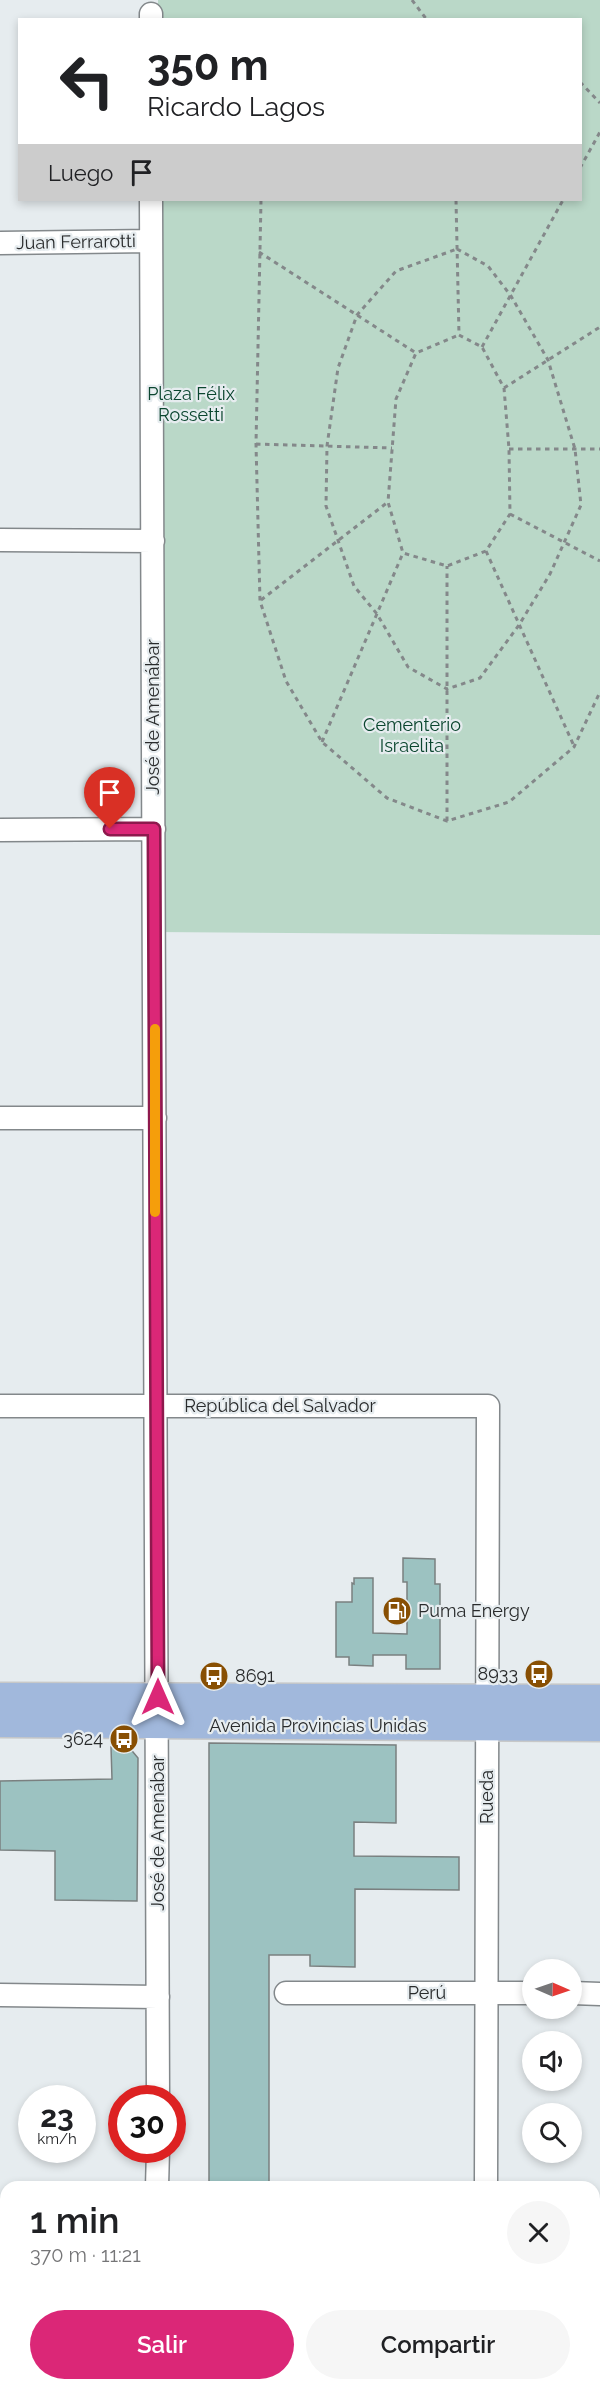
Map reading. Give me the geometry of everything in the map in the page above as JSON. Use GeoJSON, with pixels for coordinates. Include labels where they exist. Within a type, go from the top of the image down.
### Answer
{"type":"FeatureCollection","features":[{"type":"Feature","properties":{"kind":"main road","name":"Avenida Provincias Unidas"},"geometry":{"type":"LineString","coordinates":[[0,1697],[158,1711],[487,1727],[600,1727]]}},
{"type":"Feature","properties":{"kind":"main road","name":"Avenida Provincias Unidas"},"geometry":{"type":"LineString","coordinates":[[0,1723],[158,1711],[488,1699],[600,1699]]}},
{"type":"Feature","properties":{"kind":"street","name":"José de Amenábar"},"geometry":{"type":"LineString","coordinates":[[152,201],[158,2085]]}},
{"type":"Feature","properties":{"kind":"street","name":"Juan Ferrarotti"},"geometry":{"type":"LineString","coordinates":[[0,243],[152,241]]}},
{"type":"Feature","properties":{"kind":"street"},"geometry":{"type":"LineString","coordinates":[[0,540],[153,541]]}},
{"type":"Feature","properties":{"kind":"street"},"geometry":{"type":"LineString","coordinates":[[0,830],[154,829]]}},
{"type":"Feature","properties":{"kind":"street"},"geometry":{"type":"LineString","coordinates":[[0,1118],[155,1118]]}},
{"type":"Feature","properties":{"kind":"street","name":"República del Salvador"},"geometry":{"type":"LineString","coordinates":[[0,1406],[488,1406]]}},
{"type":"Feature","properties":{"kind":"street","name":"Rueda"},"geometry":{"type":"LineString","coordinates":[[486,2181],[488,1406]]}},
{"type":"Feature","properties":{"kind":"street","name":"Perú"},"geometry":{"type":"LineString","coordinates":[[286,1993],[522,1993]]}},
{"type":"Feature","properties":{"kind":"street"},"geometry":{"type":"LineString","coordinates":[[582,1994],[600,1994]]}},
{"type":"Feature","properties":{"kind":"street"},"geometry":{"type":"LineString","coordinates":[[0,1995],[158,1997]]}},
{"type":"Feature","properties":{"kind":"street"},"geometry":{"type":"LineString","coordinates":[[158,2163],[158,2181]]}},
{"type":"Feature","properties":{"kind":"path"},"geometry":{"type":"LineString","coordinates":[[412,0],[426,18]]}},
{"type":"Feature","properties":{"kind":"path"},"geometry":{"type":"LineString","coordinates":[[582,84],[600,104]]}},
{"type":"Feature","properties":{"kind":"path"},"geometry":{"type":"LineString","coordinates":[[582,164],[600,132]]}},
{"type":"Feature","properties":{"kind":"path"},"geometry":{"type":"LineString","coordinates":[[261,201],[256,444],[260,601],[286,681],[322,742],[387,798],[447,821],[509,802],[574,747],[600,692]]}},
{"type":"Feature","properties":{"kind":"path"},"geometry":{"type":"LineString","coordinates":[[456,201],[459,335]]}},
{"type":"Feature","properties":{"kind":"path"},"geometry":{"type":"LineString","coordinates":[[482,347],[562,201]]}},
{"type":"Feature","properties":{"kind":"path"},"geometry":{"type":"LineString","coordinates":[[457,249],[488,266],[511,296],[548,360],[575,449],[580,505],[550,574],[519,625],[480,678],[447,689],[408,667],[377,614],[354,586],[337,542],[326,506],[327,446],[338,368],[357,315],[396,271],[457,249]]}},
{"type":"Feature","properties":{"kind":"path"},"geometry":{"type":"LineString","coordinates":[[260,252],[416,353]]}},
{"type":"Feature","properties":{"kind":"path"},"geometry":{"type":"LineString","coordinates":[[504,388],[600,327]]}},
{"type":"Feature","properties":{"kind":"path"},"geometry":{"type":"LineString","coordinates":[[403,553],[447,566],[486,551],[510,514],[509,449],[504,388],[482,347],[459,335]]}},
{"type":"Feature","properties":{"kind":"path"},"geometry":{"type":"LineString","coordinates":[[322,742],[403,553],[388,502],[396,399],[416,353],[459,335]]}},
{"type":"Feature","properties":{"kind":"path"},"geometry":{"type":"LineString","coordinates":[[256,444],[392,448]]}},
{"type":"Feature","properties":{"kind":"path"},"geometry":{"type":"LineString","coordinates":[[509,449],[600,449]]}},
{"type":"Feature","properties":{"kind":"path"},"geometry":{"type":"LineString","coordinates":[[260,601],[388,502]]}},
{"type":"Feature","properties":{"kind":"path"},"geometry":{"type":"LineString","coordinates":[[510,514],[600,561]]}},
{"type":"Feature","properties":{"kind":"path"},"geometry":{"type":"LineString","coordinates":[[486,551],[574,747]]}},
{"type":"Feature","properties":{"kind":"path"},"geometry":{"type":"LineString","coordinates":[[447,566],[447,821]]}},
{"type":"Feature","properties":{"kind":"green space","name":"Cementerio Israelita"},"geometry":{"type":"Polygon","coordinates":[[[158,0],[600,0],[600,935],[157,932],[157,201],[582,201],[582,18],[158,18],[158,0]]]}},
{"type":"Feature","properties":{"kind":"building"},"geometry":{"type":"Polygon","coordinates":[[[403,1558],[435,1559],[435,1584],[440,1584],[440,1669],[406,1669],[406,1655],[373,1655],[373,1666],[349,1665],[349,1657],[336,1657],[336,1602],[352,1602],[354,1578],[373,1578],[373,1633],[407,1634],[407,1582],[403,1582],[403,1558]]]}},
{"type":"Feature","properties":{"kind":"building"},"geometry":{"type":"Polygon","coordinates":[[[209,1743],[396,1745],[396,1823],[354,1822],[354,1856],[459,1857],[459,1890],[355,1889],[355,1967],[310,1966],[310,1955],[269,1955],[269,2181],[209,2181],[209,1743]]]}},
{"type":"Feature","properties":{"kind":"building"},"geometry":{"type":"Polygon","coordinates":[[[128,1746],[138,1758],[137,1901],[55,1900],[55,1851],[0,1850],[0,1781],[112,1779],[111,1747],[128,1746]]]}},
{"type":"Feature","properties":{"kind":"slow traffic"},"geometry":{"type":"LineString","coordinates":[[155,1029],[155,1212]]}},
{"type":"Feature","properties":{"kind":"place","name":"Puma Energy"},"geometry":{"type":"Point","coordinates":[397,1611]}},
{"type":"Feature","properties":{"kind":"place","name":"8933"},"geometry":{"type":"Point","coordinates":[539,1674]}},
{"type":"Feature","properties":{"kind":"place","name":"8691"},"geometry":{"type":"Point","coordinates":[214,1676]}},
{"type":"Feature","properties":{"kind":"place","name":"3624"},"geometry":{"type":"Point","coordinates":[124,1739]}},
{"type":"Feature","properties":{"kind":"route"},"geometry":{"type":"LineString","coordinates":[[110,829],[154,829],[158,1697]]}},
{"type":"Feature","properties":{"kind":"park label","name":"Plaza Félix Rossetti"},"geometry":{"type":"Point","coordinates":[191,404]}}]}
